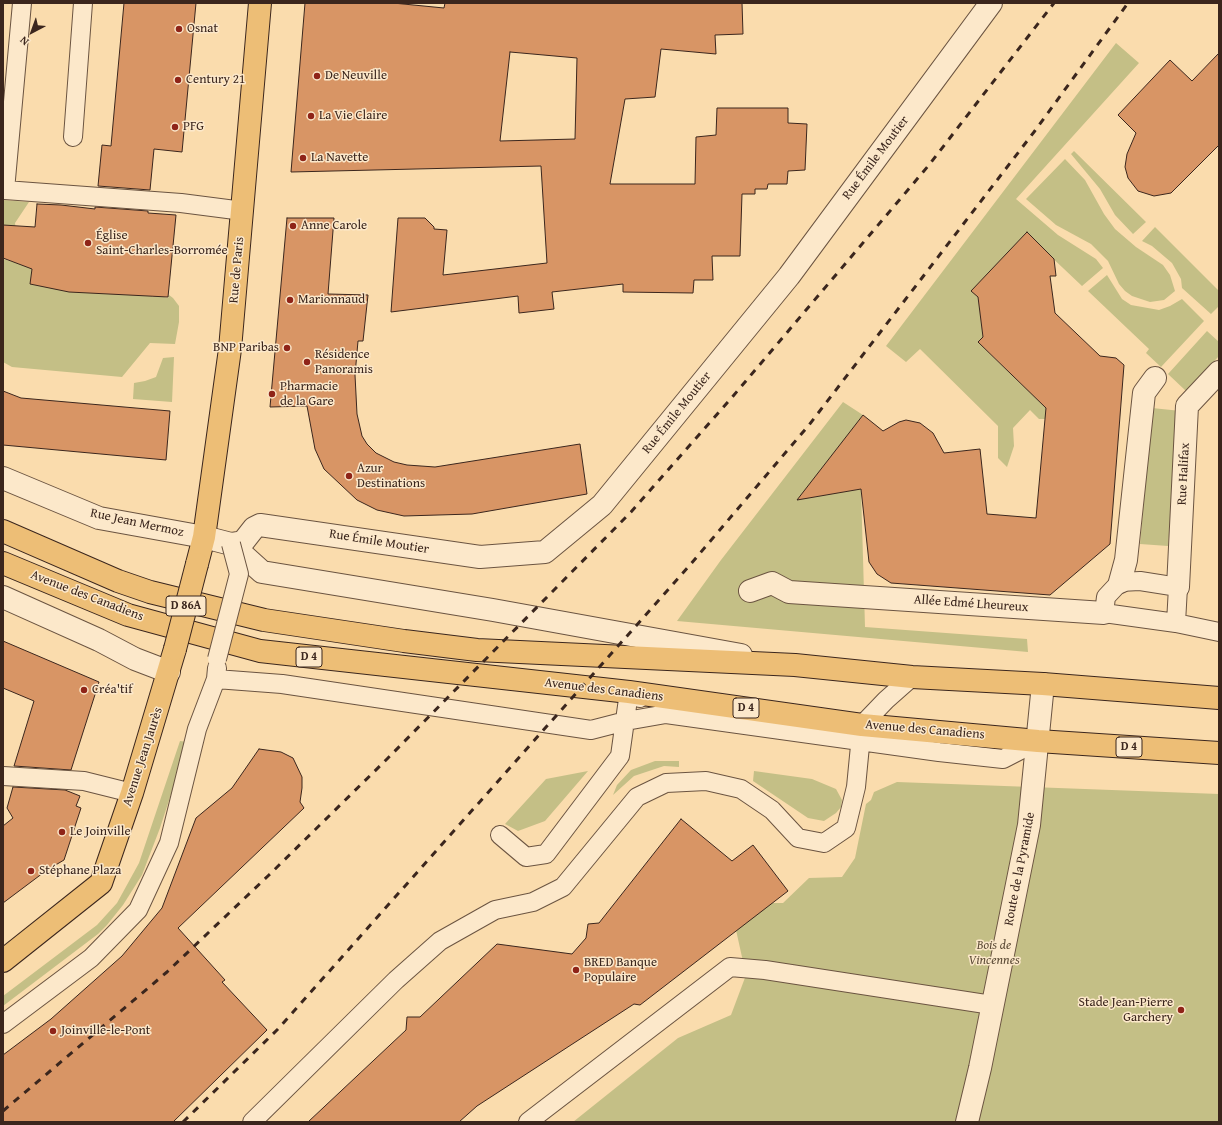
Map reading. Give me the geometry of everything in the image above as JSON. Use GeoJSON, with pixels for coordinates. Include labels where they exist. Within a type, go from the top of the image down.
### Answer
{"type":"FeatureCollection","features":[{"type":"Feature","properties":{"kind":"main road","name":"Rue de Paris"},"geometry":{"type":"LineString","coordinates":[[204,537],[230,349],[260,3]]}},
{"type":"Feature","properties":{"kind":"main road","name":"Avenue des Canadiens"},"geometry":{"type":"LineString","coordinates":[[3,531],[118,581],[150,592],[264,620],[404,641],[477,650],[795,665],[912,677],[1043,684],[1219,698]]}},
{"type":"Feature","properties":{"kind":"main road","name":"Avenue Jean Jaurès"},"geometry":{"type":"LineString","coordinates":[[3,961],[101,883],[132,793],[169,672],[204,537]]}},
{"type":"Feature","properties":{"kind":"main road","name":"Avenue des Canadiens"},"geometry":{"type":"LineString","coordinates":[[3,563],[128,614],[260,651],[629,692],[860,733],[1038,741],[1219,752]]}},
{"type":"Feature","properties":{"kind":"street","name":"Rue Émile Moutier"},"geometry":{"type":"LineString","coordinates":[[231,544],[243,542],[254,528],[260,525],[480,557],[545,552],[602,505],[788,276],[991,3]]}},
{"type":"Feature","properties":{"kind":"street","name":"Rue Halifax"},"geometry":{"type":"LineString","coordinates":[[1178,587],[1187,406],[1219,372]]}},
{"type":"Feature","properties":{"kind":"street"},"geometry":{"type":"LineString","coordinates":[[1120,582],[1126,560],[1144,393],[1155,378]]}},
{"type":"Feature","properties":{"kind":"street","name":"Rue Jean Mermoz"},"geometry":{"type":"LineString","coordinates":[[3,478],[99,518],[204,537],[231,544]]}},
{"type":"Feature","properties":{"kind":"street"},"geometry":{"type":"LineString","coordinates":[[231,544],[262,572],[493,610],[795,665]]}},
{"type":"Feature","properties":{"kind":"street","name":"Allée Edmé Lheureux"},"geometry":{"type":"LineString","coordinates":[[750,591],[772,583],[790,592],[1104,613]]}},
{"type":"Feature","properties":{"kind":"street"},"geometry":{"type":"LineString","coordinates":[[3,597],[99,640],[136,659],[169,672]]}},
{"type":"Feature","properties":{"kind":"street","name":"Route de la Pyramide"},"geometry":{"type":"LineString","coordinates":[[967,1122],[980,1068],[1028,832],[1043,684]]}},
{"type":"Feature","properties":{"kind":"lane"},"geometry":{"type":"LineString","coordinates":[[22,3],[5,190],[180,203],[243,211]]}},
{"type":"Feature","properties":{"kind":"lane"},"geometry":{"type":"LineString","coordinates":[[73,136],[83,3]]}},
{"type":"Feature","properties":{"kind":"lane"},"geometry":{"type":"LineString","coordinates":[[3,1024],[91,958],[138,910],[169,843],[197,729],[216,679],[217,659],[239,574],[231,544]]}},
{"type":"Feature","properties":{"kind":"lane"},"geometry":{"type":"LineString","coordinates":[[1104,613],[1106,597],[1120,582],[1140,580],[1178,587],[1176,623]]}},
{"type":"Feature","properties":{"kind":"lane","name":"Allée Edmé Lheureux"},"geometry":{"type":"LineString","coordinates":[[1104,613],[1176,623],[1219,632]]}},
{"type":"Feature","properties":{"kind":"lane"},"geometry":{"type":"LineString","coordinates":[[252,1122],[396,980],[440,942],[495,910],[533,902],[563,887],[637,797],[666,783],[706,780],[741,790],[772,810],[798,838],[824,843],[846,828],[856,787],[860,733],[886,700],[912,677]]}},
{"type":"Feature","properties":{"kind":"lane"},"geometry":{"type":"LineString","coordinates":[[216,679],[282,684],[591,730],[626,721],[666,714],[860,733]]}},
{"type":"Feature","properties":{"kind":"lane"},"geometry":{"type":"LineString","coordinates":[[500,835],[526,857],[546,854],[620,756],[629,692],[666,714]]}},
{"type":"Feature","properties":{"kind":"lane"},"geometry":{"type":"LineString","coordinates":[[3,776],[84,781],[132,793]]}},
{"type":"Feature","properties":{"kind":"lane"},"geometry":{"type":"LineString","coordinates":[[528,1122],[730,967],[765,970],[992,1005]]}},
{"type":"Feature","properties":{"kind":"green space"},"geometry":{"type":"Polygon","coordinates":[[[1116,43],[1139,63],[1016,199],[1058,235],[1096,259],[1103,268],[1082,286],[1026,233],[978,297],[983,337],[978,342],[1022,385],[1052,404],[1045,419],[1039,419],[1030,410],[1013,428],[1014,446],[1007,467],[998,458],[998,426],[920,349],[906,362],[886,346],[1116,43]]]}},
{"type":"Feature","properties":{"kind":"green space"},"geometry":{"type":"Polygon","coordinates":[[[1074,151],[1146,222],[1133,234],[1115,215],[1100,189],[1071,154],[1074,151]]]}},
{"type":"Feature","properties":{"kind":"green space"},"geometry":{"type":"Polygon","coordinates":[[[1065,159],[1085,180],[1104,214],[1115,229],[1136,247],[1163,265],[1170,275],[1175,291],[1164,300],[1150,302],[1132,296],[1125,291],[1119,284],[1108,261],[1091,244],[1056,225],[1026,199],[1065,159]]]}},
{"type":"Feature","properties":{"kind":"green space"},"geometry":{"type":"Polygon","coordinates":[[[3,200],[29,202],[15,223],[16,232],[12,225],[3,225],[3,200]]]}},
{"type":"Feature","properties":{"kind":"green space"},"geometry":{"type":"Polygon","coordinates":[[[1155,227],[1219,291],[1219,306],[1211,314],[1182,288],[1181,279],[1172,263],[1152,246],[1142,241],[1155,227]]]}},
{"type":"Feature","properties":{"kind":"green space"},"geometry":{"type":"Polygon","coordinates":[[[3,259],[32,267],[31,278],[37,285],[152,295],[152,297],[156,295],[168,298],[169,295],[179,306],[179,322],[175,344],[150,343],[122,377],[12,367],[3,362],[3,259]]]}},
{"type":"Feature","properties":{"kind":"green space"},"geometry":{"type":"Polygon","coordinates":[[[1107,275],[1122,299],[1131,305],[1159,310],[1182,299],[1204,321],[1161,367],[1146,353],[1149,349],[1088,291],[1107,275]]]}},
{"type":"Feature","properties":{"kind":"green space"},"geometry":{"type":"Polygon","coordinates":[[[1207,331],[1219,342],[1219,356],[1186,391],[1168,374],[1207,331]]]}},
{"type":"Feature","properties":{"kind":"green space"},"geometry":{"type":"Polygon","coordinates":[[[174,357],[172,402],[133,399],[134,383],[156,377],[163,358],[174,357]]]}},
{"type":"Feature","properties":{"kind":"green space"},"geometry":{"type":"Polygon","coordinates":[[[843,402],[863,415],[806,498],[861,489],[865,627],[1027,639],[1028,652],[677,621],[721,560],[843,402]]]}},
{"type":"Feature","properties":{"kind":"green space"},"geometry":{"type":"Polygon","coordinates":[[[1152,408],[1181,411],[1168,546],[1140,544],[1152,408]]]}},
{"type":"Feature","properties":{"kind":"green space"},"geometry":{"type":"Polygon","coordinates":[[[180,741],[188,742],[160,828],[142,875],[123,905],[98,934],[3,1006],[3,996],[97,925],[117,903],[139,863],[180,741]]]}},
{"type":"Feature","properties":{"kind":"green space"},"geometry":{"type":"Polygon","coordinates":[[[655,761],[679,761],[679,767],[664,766],[634,776],[613,795],[617,785],[631,770],[655,761]]]}},
{"type":"Feature","properties":{"kind":"green space"},"geometry":{"type":"Polygon","coordinates":[[[588,771],[545,821],[518,831],[505,824],[546,779],[588,771]]]}},
{"type":"Feature","properties":{"kind":"green space"},"geometry":{"type":"Polygon","coordinates":[[[754,771],[812,779],[836,789],[842,800],[841,807],[836,813],[824,821],[808,818],[753,781],[754,771]]]}},
{"type":"Feature","properties":{"kind":"green space","name":"Bois de Vincennes"},"geometry":{"type":"Polygon","coordinates":[[[897,782],[1219,794],[1219,1122],[573,1122],[678,1038],[731,1015],[746,975],[736,930],[734,903],[783,903],[809,878],[842,877],[855,858],[866,804],[871,800],[874,792],[897,782]]]}},
{"type":"Feature","properties":{"kind":"building"},"geometry":{"type":"Polygon","coordinates":[[[124,3],[196,3],[182,152],[154,149],[150,190],[98,186],[102,145],[111,146],[124,3]]]}},
{"type":"Feature","properties":{"kind":"building"},"geometry":{"type":"Polygon","coordinates":[[[305,3],[393,3],[444,8],[445,3],[742,3],[743,34],[715,35],[716,54],[661,49],[655,97],[625,99],[610,184],[695,184],[696,137],[716,135],[717,108],[788,108],[788,123],[807,124],[805,170],[788,171],[787,184],[768,184],[767,189],[755,189],[755,194],[742,194],[740,256],[712,256],[713,280],[694,280],[693,293],[623,292],[623,284],[552,292],[554,309],[519,313],[518,296],[391,312],[398,218],[425,218],[434,227],[434,229],[447,230],[443,275],[547,263],[541,166],[291,172],[305,3]],[[510,52],[500,141],[575,139],[577,58],[510,52]]]}},
{"type":"Feature","properties":{"kind":"building"},"geometry":{"type":"Polygon","coordinates":[[[1219,53],[1219,145],[1171,193],[1154,196],[1138,191],[1128,178],[1125,167],[1127,154],[1136,133],[1118,115],[1170,60],[1192,81],[1219,53]]]}},
{"type":"Feature","properties":{"kind":"building","name":"Église Saint-Charles-Borromée"},"geometry":{"type":"Polygon","coordinates":[[[37,204],[95,209],[95,207],[148,211],[148,213],[176,215],[168,297],[69,292],[30,284],[32,269],[3,258],[3,225],[35,227],[37,204]]]}},
{"type":"Feature","properties":{"kind":"building"},"geometry":{"type":"Polygon","coordinates":[[[287,218],[334,218],[328,294],[368,295],[363,341],[358,341],[355,375],[357,414],[362,436],[367,444],[376,453],[394,462],[407,465],[435,467],[580,444],[587,494],[472,514],[404,516],[377,510],[357,500],[324,469],[315,449],[307,406],[270,407],[287,218]]]}},
{"type":"Feature","properties":{"kind":"building"},"geometry":{"type":"Polygon","coordinates":[[[1027,232],[1054,259],[1056,276],[1050,276],[1055,313],[1100,356],[1116,358],[1124,365],[1110,544],[1050,595],[891,583],[877,574],[869,562],[861,489],[797,500],[863,415],[883,431],[899,422],[906,420],[920,423],[933,433],[944,453],[980,449],[987,514],[1036,518],[1046,408],[978,342],[983,337],[978,297],[971,291],[1027,232]]]}},
{"type":"Feature","properties":{"kind":"building"},"geometry":{"type":"Polygon","coordinates":[[[3,391],[21,398],[170,411],[166,460],[3,445],[3,391]]]}},
{"type":"Feature","properties":{"kind":"building"},"geometry":{"type":"Polygon","coordinates":[[[3,641],[99,682],[71,770],[14,766],[34,701],[3,688],[3,641]]]}},
{"type":"Feature","properties":{"kind":"building"},"geometry":{"type":"Polygon","coordinates":[[[259,749],[281,752],[293,758],[302,777],[300,802],[304,808],[178,928],[225,980],[222,982],[267,1030],[173,1122],[3,1122],[3,1055],[51,1019],[122,956],[162,908],[196,818],[232,788],[259,749]]]}},
{"type":"Feature","properties":{"kind":"building"},"geometry":{"type":"Polygon","coordinates":[[[13,787],[65,790],[80,796],[76,806],[81,808],[64,860],[47,870],[3,903],[3,826],[13,818],[7,808],[13,787]]]}},
{"type":"Feature","properties":{"kind":"building","name":"BRED Banque Populaire"},"geometry":{"type":"Polygon","coordinates":[[[681,819],[732,861],[753,845],[788,891],[640,1005],[634,1004],[477,1106],[459,1122],[308,1122],[406,1030],[407,1017],[420,1017],[497,944],[572,954],[586,938],[588,924],[599,923],[681,819]]]}},
{"type":"Feature","properties":{"kind":"railway"},"geometry":{"type":"LineString","coordinates":[[3,1111],[167,972],[269,875],[387,759],[631,512],[734,395],[929,165],[1054,3]]}},
{"type":"Feature","properties":{"kind":"railway"},"geometry":{"type":"LineString","coordinates":[[183,1122],[278,1029],[690,565],[809,425],[1034,132],[1128,3]]}},
{"type":"Feature","properties":{"kind":"place","name":"Osnat"},"geometry":{"type":"Point","coordinates":[179,29]}},
{"type":"Feature","properties":{"kind":"place","name":"De Neuville"},"geometry":{"type":"Point","coordinates":[317,76]}},
{"type":"Feature","properties":{"kind":"place","name":"Century 21"},"geometry":{"type":"Point","coordinates":[178,80]}},
{"type":"Feature","properties":{"kind":"place","name":"La Vie Claire"},"geometry":{"type":"Point","coordinates":[311,116]}},
{"type":"Feature","properties":{"kind":"place","name":"PFG"},"geometry":{"type":"Point","coordinates":[175,127]}},
{"type":"Feature","properties":{"kind":"place","name":"La Navette"},"geometry":{"type":"Point","coordinates":[303,158]}},
{"type":"Feature","properties":{"kind":"place","name":"Anne Carole"},"geometry":{"type":"Point","coordinates":[293,226]}},
{"type":"Feature","properties":{"kind":"place","name":"Église Saint-Charles-Borromée"},"geometry":{"type":"Point","coordinates":[88,243]}},
{"type":"Feature","properties":{"kind":"place","name":"Marionnaud"},"geometry":{"type":"Point","coordinates":[290,300]}},
{"type":"Feature","properties":{"kind":"place","name":"BNP Paribas"},"geometry":{"type":"Point","coordinates":[287,348]}},
{"type":"Feature","properties":{"kind":"place","name":"Résidence Panoramis"},"geometry":{"type":"Point","coordinates":[307,362]}},
{"type":"Feature","properties":{"kind":"place","name":"Pharmacie de la Gare"},"geometry":{"type":"Point","coordinates":[272,394]}},
{"type":"Feature","properties":{"kind":"place","name":"Azur Destinations"},"geometry":{"type":"Point","coordinates":[349,476]}},
{"type":"Feature","properties":{"kind":"place","name":"Créa'tif"},"geometry":{"type":"Point","coordinates":[84,690]}},
{"type":"Feature","properties":{"kind":"place","name":"Le Joinville"},"geometry":{"type":"Point","coordinates":[62,832]}},
{"type":"Feature","properties":{"kind":"place","name":"Stéphane Plaza"},"geometry":{"type":"Point","coordinates":[31,871]}},
{"type":"Feature","properties":{"kind":"place","name":"BRED Banque Populaire"},"geometry":{"type":"Point","coordinates":[576,970]}},
{"type":"Feature","properties":{"kind":"place","name":"Stade Jean-Pierre Garchery"},"geometry":{"type":"Point","coordinates":[1181,1010]}},
{"type":"Feature","properties":{"kind":"place","name":"Joinville-le-Pont"},"geometry":{"type":"Point","coordinates":[53,1031]}}]}
